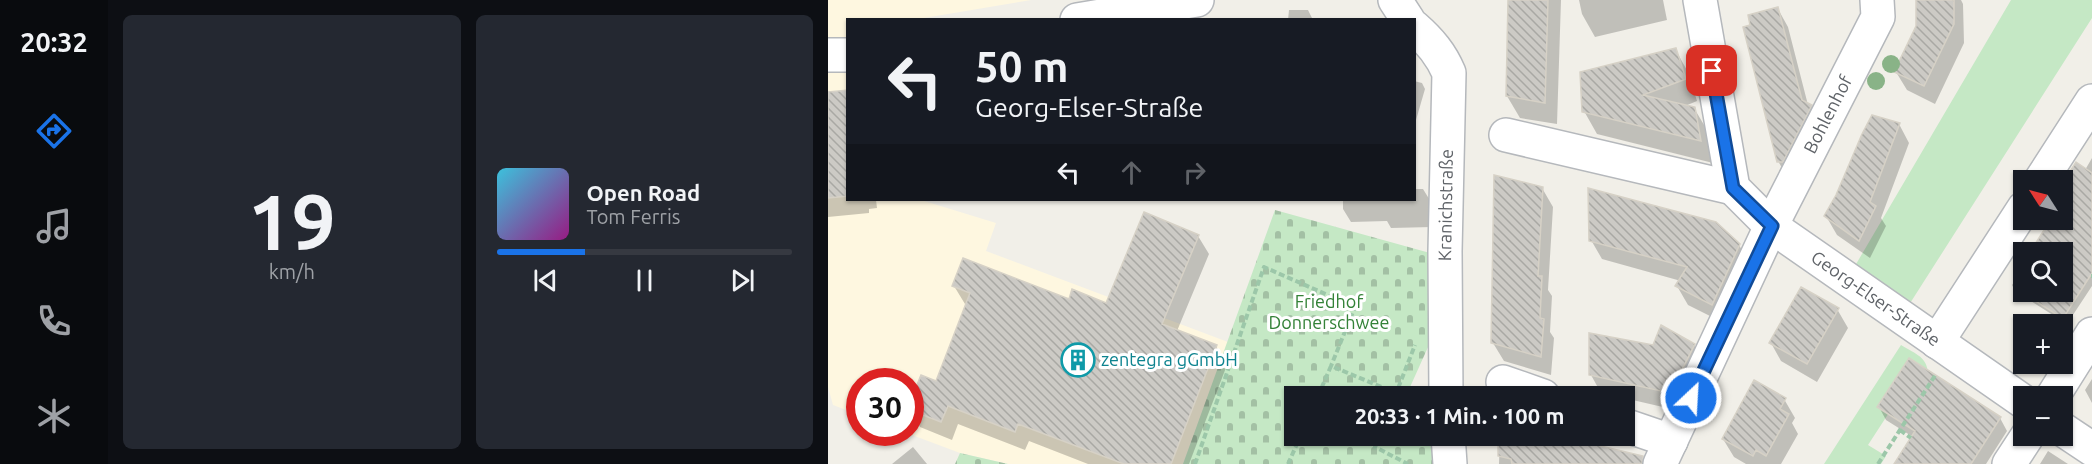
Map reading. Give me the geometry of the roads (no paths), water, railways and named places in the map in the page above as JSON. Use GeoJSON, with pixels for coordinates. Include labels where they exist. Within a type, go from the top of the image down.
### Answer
{"type":"FeatureCollection","features":[{"type":"Feature","properties":{"kind":"street"},"geometry":{"type":"LineString","coordinates":[[1089,18],[1197,0]]}},
{"type":"Feature","properties":{"kind":"street"},"geometry":{"type":"LineString","coordinates":[[1395,0],[1407,18]]}},
{"type":"Feature","properties":{"kind":"street"},"geometry":{"type":"LineString","coordinates":[[1506,135],[1733,188],[1700,0]]}},
{"type":"Feature","properties":{"kind":"street","name":"Bohlenhof"},"geometry":{"type":"LineString","coordinates":[[1666,453],[1772,226],[1878,17],[1877,0]]}},
{"type":"Feature","properties":{"kind":"street","name":"Kranichstraße"},"geometry":{"type":"LineString","coordinates":[[1416,29],[1433,44],[1443,58],[1449,74],[1445,250],[1446,386]]}},
{"type":"Feature","properties":{"kind":"street"},"geometry":{"type":"LineString","coordinates":[[828,55],[846,55]]}},
{"type":"Feature","properties":{"kind":"street"},"geometry":{"type":"LineString","coordinates":[[2047,170],[2092,101]]}},
{"type":"Feature","properties":{"kind":"street","name":"Georg-Elser-Straße"},"geometry":{"type":"LineString","coordinates":[[1733,188],[1772,226],[2013,394]]}},
{"type":"Feature","properties":{"kind":"street"},"geometry":{"type":"LineString","coordinates":[[1944,347],[2013,227]]}},
{"type":"Feature","properties":{"kind":"street"},"geometry":{"type":"LineString","coordinates":[[2059,386],[2092,334]]}},
{"type":"Feature","properties":{"kind":"street"},"geometry":{"type":"LineString","coordinates":[[1503,382],[1514,386]]}},
{"type":"Feature","properties":{"kind":"street"},"geometry":{"type":"LineString","coordinates":[[1635,432],[1666,453]]}},
{"type":"Feature","properties":{"kind":"street"},"geometry":{"type":"LineString","coordinates":[[2073,436],[2092,449]]}},
{"type":"Feature","properties":{"kind":"street"},"geometry":{"type":"LineString","coordinates":[[1449,446],[1450,464]]}},
{"type":"Feature","properties":{"kind":"street"},"geometry":{"type":"LineString","coordinates":[[2010,464],[2021,446]]}},
{"type":"Feature","properties":{"kind":"place","name":"zentegra gGmbH"},"geometry":{"type":"Point","coordinates":[1078,360]}},
{"type":"Feature","properties":{"kind":"park label","name":"Friedhof Donnerschwee"},"geometry":{"type":"Point","coordinates":[1329,312]}}]}
